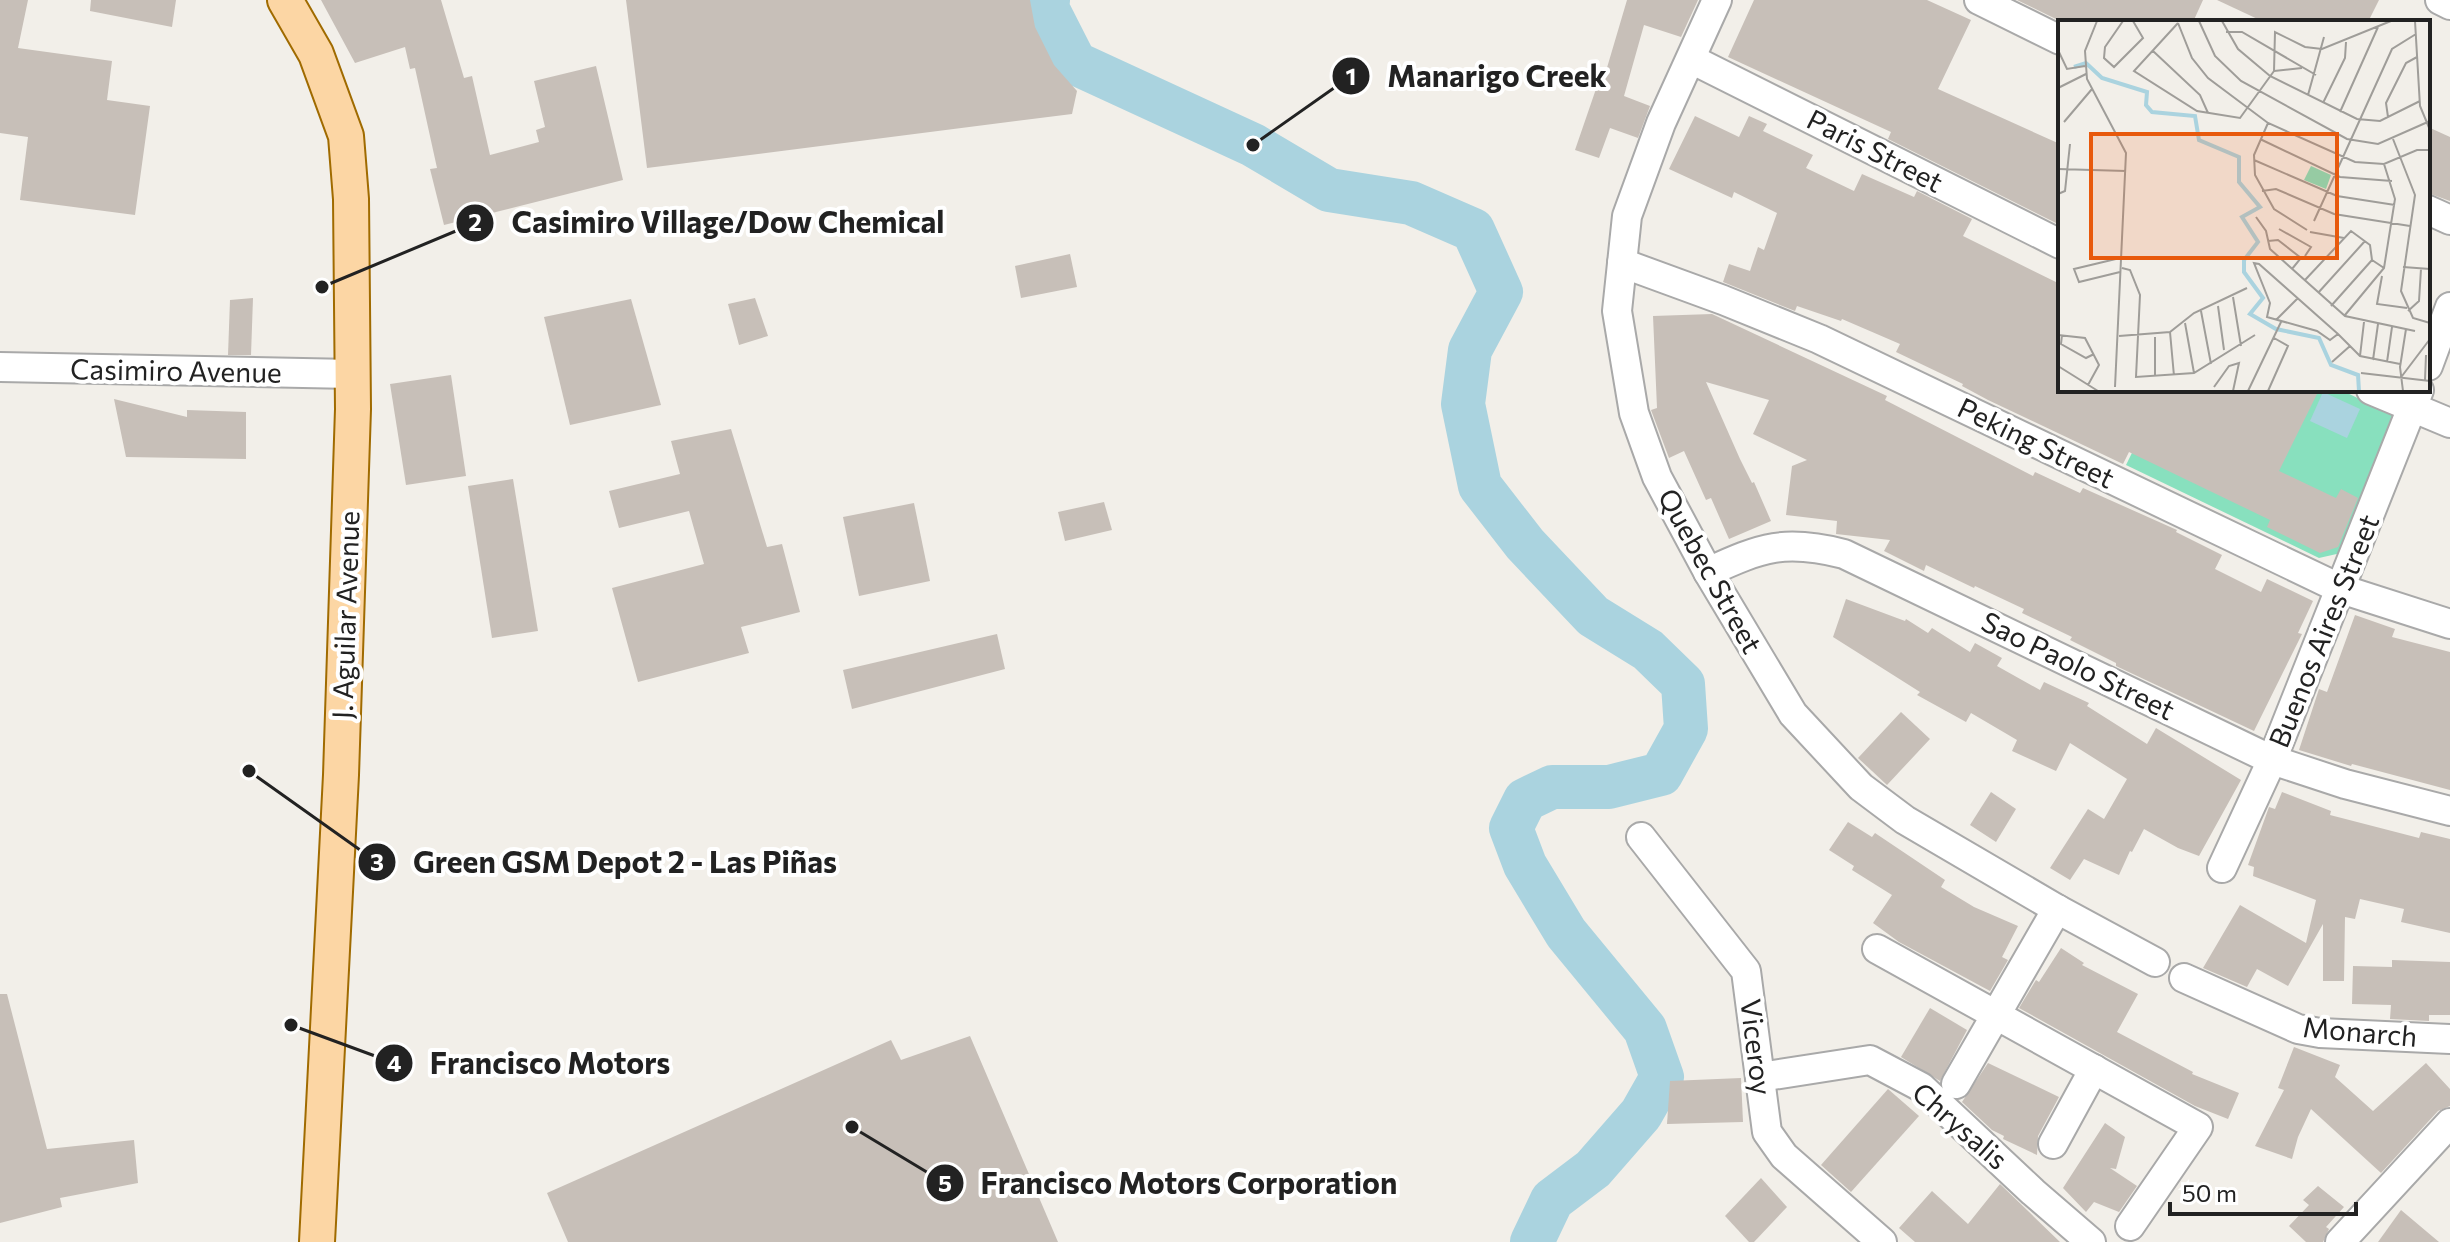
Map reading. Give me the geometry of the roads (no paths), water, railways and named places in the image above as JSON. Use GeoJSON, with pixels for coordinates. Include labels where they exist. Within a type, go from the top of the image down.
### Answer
{"type":"FeatureCollection","features":[{"type":"Feature","properties":{"kind":"main road","name":"J. Aguilar Avenue"},"geometry":{"type":"LineString","coordinates":[[285,0],[316,54],[346,136],[351,199],[352,374],[341,775],[314,1241]]}},
{"type":"Feature","properties":{"kind":"street","name":"Quebec Street"},"geometry":{"type":"LineString","coordinates":[[1717,0],[1661,123],[1627,216],[1617,311],[1634,413],[1657,477],[1708,572],[1793,714],[1861,787],[1905,820],[2155,962]]}},
{"type":"Feature","properties":{"kind":"street"},"geometry":{"type":"LineString","coordinates":[[1979,0],[2058,39]]}},
{"type":"Feature","properties":{"kind":"street"},"geometry":{"type":"LineString","coordinates":[[2440,0],[2450,5]]}},
{"type":"Feature","properties":{"kind":"street","name":"Paris Street"},"geometry":{"type":"LineString","coordinates":[[1691,59],[2058,243]]}},
{"type":"Feature","properties":{"kind":"street"},"geometry":{"type":"LineString","coordinates":[[2430,211],[2450,220]]}},
{"type":"Feature","properties":{"kind":"street","name":"Peking Street"},"geometry":{"type":"LineString","coordinates":[[1622,263],[1819,339],[2341,589],[2450,624]]}},
{"type":"Feature","properties":{"kind":"street"},"geometry":{"type":"LineString","coordinates":[[2430,361],[2450,307]]}},
{"type":"Feature","properties":{"kind":"street","name":"Casimiro Avenue"},"geometry":{"type":"LineString","coordinates":[[0,367],[352,374]]}},
{"type":"Feature","properties":{"kind":"street"},"geometry":{"type":"LineString","coordinates":[[2381,392],[2415,399],[2450,423]]}},
{"type":"Feature","properties":{"kind":"street","name":"Buenos Aires Street"},"geometry":{"type":"LineString","coordinates":[[2222,868],[2272,760],[2415,399]]}},
{"type":"Feature","properties":{"kind":"street","name":"Sao Paolo Street"},"geometry":{"type":"LineString","coordinates":[[1708,572],[1751,553],[1782,546],[1812,546],[1844,554],[2272,760],[2345,784],[2450,811]]}},
{"type":"Feature","properties":{"kind":"street","name":"Viceroy"},"geometry":{"type":"LineString","coordinates":[[1641,837],[1746,971],[1767,1132],[1784,1156],[1882,1242]]}},
{"type":"Feature","properties":{"kind":"street"},"geometry":{"type":"LineString","coordinates":[[1956,1084],[2057,909]]}},
{"type":"Feature","properties":{"kind":"street"},"geometry":{"type":"LineString","coordinates":[[1877,949],[2198,1127],[2130,1226]]}},
{"type":"Feature","properties":{"kind":"street","name":"Monarch"},"geometry":{"type":"LineString","coordinates":[[2184,978],[2298,1029],[2320,1033],[2450,1039]]}},
{"type":"Feature","properties":{"kind":"street","name":"Chrysalis"},"geometry":{"type":"LineString","coordinates":[[1760,1077],[1870,1060],[1921,1087],[2091,1242]]}},
{"type":"Feature","properties":{"kind":"street"},"geometry":{"type":"LineString","coordinates":[[2053,1144],[2094,1069]]}},
{"type":"Feature","properties":{"kind":"street"},"geometry":{"type":"LineString","coordinates":[[2340,1242],[2450,1123]]}},
{"type":"Feature","properties":{"kind":"water"},"geometry":{"type":"Polygon","coordinates":[[[2323,392],[2360,409],[2347,438],[2310,421],[2323,392]]]}},
{"type":"Feature","properties":{"kind":"waterway"},"geometry":{"type":"LineString","coordinates":[[1048,0],[1047,8],[1075,63],[1253,145],[1329,190],[1411,203],[1473,230],[1501,292],[1470,350],[1463,404],[1480,486],[1525,544],[1593,616],[1648,650],[1683,684],[1686,729],[1661,774],[1609,787],[1552,787],[1525,800],[1511,828],[1525,865],[1566,933],[1645,1029],[1662,1077],[1641,1114],[1593,1169],[1552,1200],[1532,1242]]}},
{"type":"Feature","properties":{"kind":"place","name":"Manarigo Creek"},"geometry":{"type":"Point","coordinates":[1253,145]}},
{"type":"Feature","properties":{"kind":"place","name":"Casimiro Village/Dow Chemical"},"geometry":{"type":"Point","coordinates":[322,287]}},
{"type":"Feature","properties":{"kind":"place","name":"Green GSM Depot 2 - Las Piñas"},"geometry":{"type":"Point","coordinates":[249,771]}},
{"type":"Feature","properties":{"kind":"place","name":"Francisco Motors"},"geometry":{"type":"Point","coordinates":[291,1025]}},
{"type":"Feature","properties":{"kind":"place","name":"Francisco Motors Corporation"},"geometry":{"type":"Point","coordinates":[852,1127]}}]}
